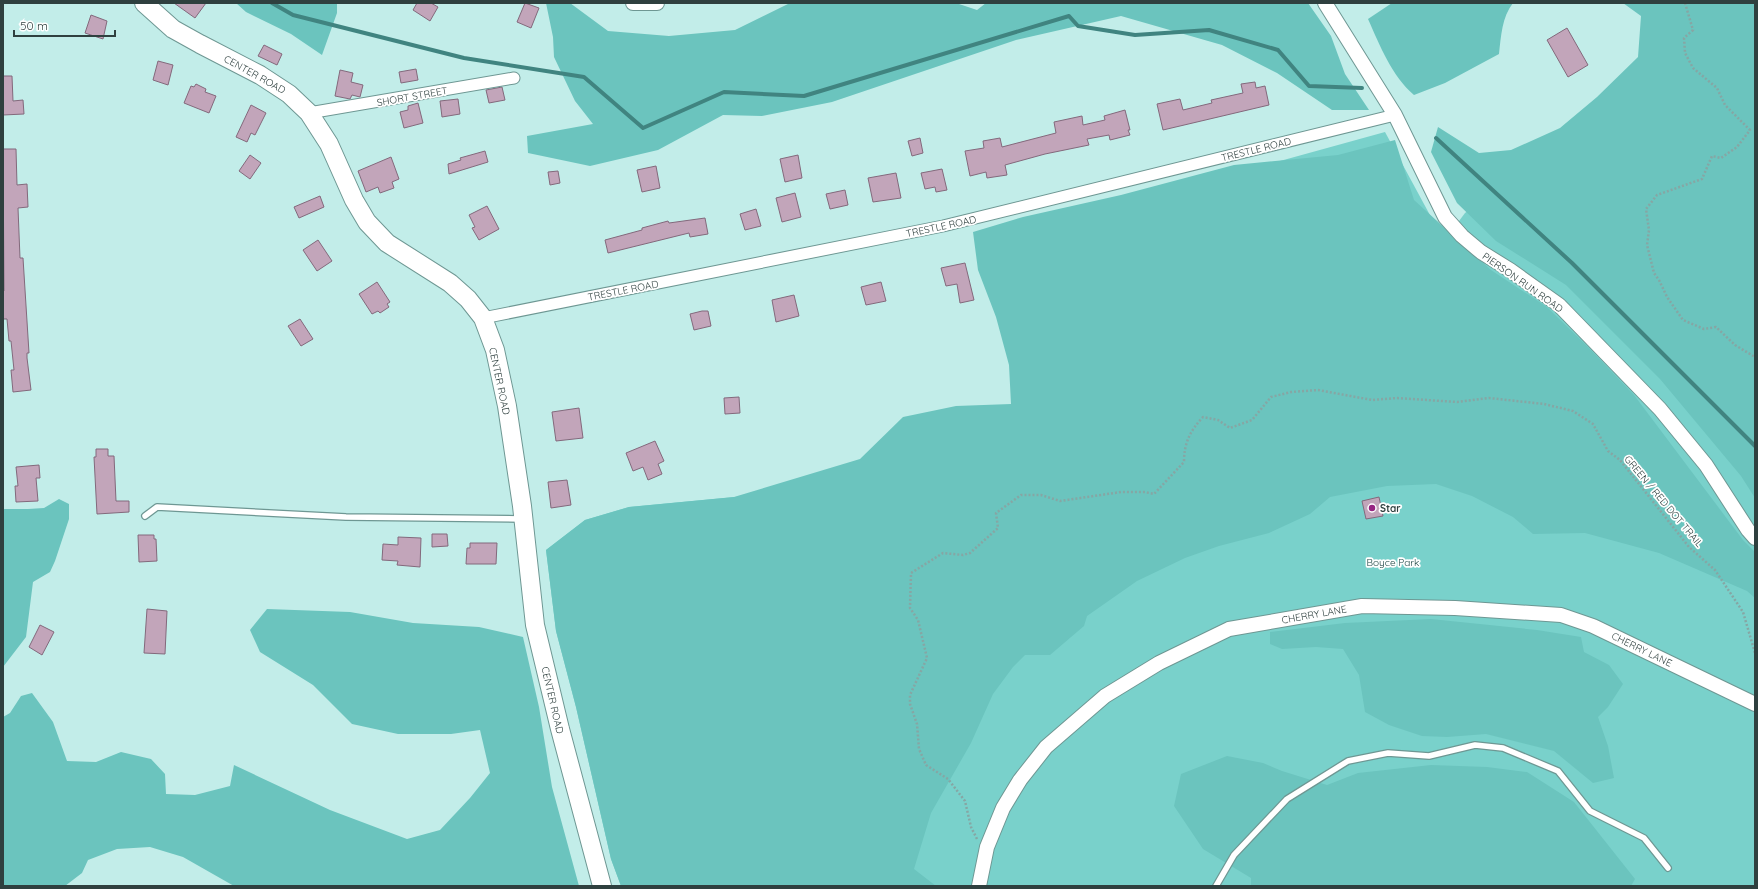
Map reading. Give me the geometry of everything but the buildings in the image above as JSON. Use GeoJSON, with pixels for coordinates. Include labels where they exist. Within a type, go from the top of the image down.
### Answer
{"type":"FeatureCollection","features":[{"type":"Feature","properties":{"kind":"main road","name":"CENTER ROAD"},"geometry":{"type":"LineString","coordinates":[[144,3],[173,29],[260,75],[289,94],[309,114],[329,144],[354,200],[367,222],[387,243],[450,283],[468,299],[483,318],[495,350],[505,399],[523,519],[536,625],[560,729],[602,886]]}},
{"type":"Feature","properties":{"kind":"street"},"geometry":{"type":"LineString","coordinates":[[633,3],[657,3]]}},
{"type":"Feature","properties":{"kind":"street","name":"PIERSON RUN ROAD"},"geometry":{"type":"LineString","coordinates":[[1325,3],[1395,115],[1445,217],[1462,236],[1481,252],[1510,270],[1559,305],[1655,403],[1706,466],[1748,530],[1755,538]]}},
{"type":"Feature","properties":{"kind":"street","name":"SHORT STREET"},"geometry":{"type":"LineString","coordinates":[[309,114],[514,78]]}},
{"type":"Feature","properties":{"kind":"street","name":"TRESTLE ROAD"},"geometry":{"type":"LineString","coordinates":[[483,318],[943,226],[1395,115]]}},
{"type":"Feature","properties":{"kind":"street","name":"CHERRY LANE"},"geometry":{"type":"LineString","coordinates":[[980,886],[987,847],[1003,808],[1020,780],[1046,747],[1105,696],[1159,663],[1230,629],[1362,606],[1455,608],[1561,615],[1593,626],[1755,704]]}},
{"type":"Feature","properties":{"kind":"lane"},"geometry":{"type":"LineString","coordinates":[[145,516],[157,507],[346,517],[523,519]]}},
{"type":"Feature","properties":{"kind":"lane"},"geometry":{"type":"LineString","coordinates":[[1216,886],[1234,855],[1287,799],[1348,761],[1388,753],[1429,756],[1475,745],[1503,748],[1558,771],[1590,812],[1644,838],[1668,868]]}},
{"type":"Feature","properties":{"kind":"path"},"geometry":{"type":"LineString","coordinates":[[1685,3],[1693,30],[1684,38],[1685,52],[1693,68],[1717,88],[1725,105],[1750,130],[1737,147],[1721,158],[1712,156],[1702,179],[1657,195],[1646,209],[1649,230],[1647,245],[1654,273],[1659,280],[1666,297],[1683,320],[1704,329],[1716,327],[1735,345],[1755,357]]}},
{"type":"Feature","properties":{"kind":"path","name":"GREEN / RED DOT TRAIL"},"geometry":{"type":"LineString","coordinates":[[985,856],[970,827],[965,801],[948,779],[926,766],[919,749],[917,724],[910,704],[910,695],[927,658],[918,620],[910,608],[911,573],[943,553],[963,555],[970,553],[998,528],[996,513],[1021,495],[1041,495],[1060,501],[1121,492],[1145,492],[1154,494],[1184,462],[1184,448],[1192,428],[1203,417],[1218,420],[1230,428],[1252,420],[1270,397],[1291,392],[1318,390],[1372,400],[1397,398],[1457,402],[1489,398],[1544,404],[1573,411],[1593,424],[1608,451],[1620,460],[1689,546],[1716,570],[1743,612],[1755,653]]}},
{"type":"Feature","properties":{"kind":"green space","name":"Boyce Park"},"geometry":{"type":"Polygon","coordinates":[[[1755,3],[1755,886],[621,886],[611,859],[576,707],[556,631],[546,550],[585,520],[629,507],[1084,464],[996,239],[1385,132],[1444,241],[1465,213],[1682,40],[1755,3]]]}},
{"type":"Feature","properties":{"kind":"shaded area"},"geometry":{"type":"Polygon","coordinates":[[[236,3],[337,3],[337,13],[322,55],[291,34],[246,12],[236,3]]]}},
{"type":"Feature","properties":{"kind":"shaded area"},"geometry":{"type":"Polygon","coordinates":[[[546,3],[570,3],[608,31],[669,36],[735,30],[790,3],[956,3],[977,10],[986,3],[1308,3],[1331,36],[1345,74],[1369,110],[1332,110],[1277,73],[1222,45],[1121,16],[1016,40],[832,102],[762,116],[723,115],[658,150],[590,166],[528,153],[527,136],[593,124],[575,101],[554,57],[553,37],[546,3]]]}},
{"type":"Feature","properties":{"kind":"shaded area"},"geometry":{"type":"Polygon","coordinates":[[[1392,3],[1513,3],[1506,14],[1504,21],[1499,54],[1445,83],[1414,95],[1393,70],[1368,19],[1392,3]]]}},
{"type":"Feature","properties":{"kind":"shaded area"},"geometry":{"type":"Polygon","coordinates":[[[1623,3],[1755,3],[1755,498],[1741,476],[1660,379],[1566,285],[1496,241],[1457,203],[1431,152],[1438,127],[1479,153],[1511,150],[1560,128],[1597,97],[1638,57],[1641,16],[1623,3]]]}},
{"type":"Feature","properties":{"kind":"shaded area"},"geometry":{"type":"Polygon","coordinates":[[[1395,140],[1414,200],[1491,270],[1547,307],[1634,395],[1743,540],[1755,552],[1755,598],[1747,591],[1659,553],[1585,533],[1533,534],[1513,517],[1472,496],[1436,484],[1387,486],[1330,497],[1310,514],[1269,533],[1219,546],[1185,558],[1137,581],[1087,616],[1084,626],[1050,655],[1025,655],[1013,667],[993,694],[971,743],[931,813],[914,869],[936,886],[621,886],[611,859],[576,707],[556,631],[546,550],[585,520],[629,507],[734,497],[860,459],[903,417],[956,406],[1011,404],[1009,365],[996,317],[978,270],[973,232],[1023,217],[1121,195],[1234,165],[1338,155],[1395,140]]]}},
{"type":"Feature","properties":{"kind":"shaded area"},"geometry":{"type":"Polygon","coordinates":[[[59,499],[69,504],[69,519],[55,561],[50,572],[33,582],[26,637],[3,667],[3,509],[44,508],[59,499]]]}},
{"type":"Feature","properties":{"kind":"shaded area"},"geometry":{"type":"Polygon","coordinates":[[[267,609],[350,612],[413,623],[479,627],[523,637],[539,707],[552,787],[579,886],[234,886],[183,857],[150,847],[117,849],[88,860],[82,873],[65,886],[3,886],[3,717],[10,713],[21,696],[32,693],[53,722],[67,761],[96,762],[121,752],[151,759],[165,774],[166,794],[195,795],[230,786],[234,765],[330,810],[407,839],[440,830],[470,798],[490,773],[480,730],[451,734],[398,734],[352,724],[313,685],[260,652],[250,630],[267,609]]]}},
{"type":"Feature","properties":{"kind":"shaded area"},"geometry":{"type":"Polygon","coordinates":[[[1431,619],[1537,630],[1581,637],[1584,652],[1609,665],[1623,684],[1608,707],[1598,717],[1608,746],[1614,778],[1593,783],[1554,751],[1486,734],[1447,737],[1422,736],[1389,725],[1365,712],[1359,675],[1343,649],[1316,647],[1282,649],[1270,644],[1270,632],[1345,623],[1431,619]]]}},
{"type":"Feature","properties":{"kind":"shaded area"},"geometry":{"type":"Polygon","coordinates":[[[1227,756],[1263,763],[1282,771],[1327,785],[1358,773],[1431,765],[1487,767],[1527,772],[1574,802],[1635,879],[1631,886],[1251,886],[1251,878],[1203,849],[1174,806],[1181,774],[1227,756]]]}},
{"type":"Feature","properties":{"kind":"waterway"},"geometry":{"type":"LineString","coordinates":[[272,3],[293,15],[464,58],[584,77],[643,128],[724,92],[804,96],[1069,16],[1078,26],[1135,35],[1209,30],[1278,50],[1309,86],[1362,88]]}},
{"type":"Feature","properties":{"kind":"waterway"},"geometry":{"type":"LineString","coordinates":[[1436,138],[1572,263],[1755,446]]}},
{"type":"Feature","properties":{"kind":"place","name":"Star"},"geometry":{"type":"Point","coordinates":[1372,508]}}]}
